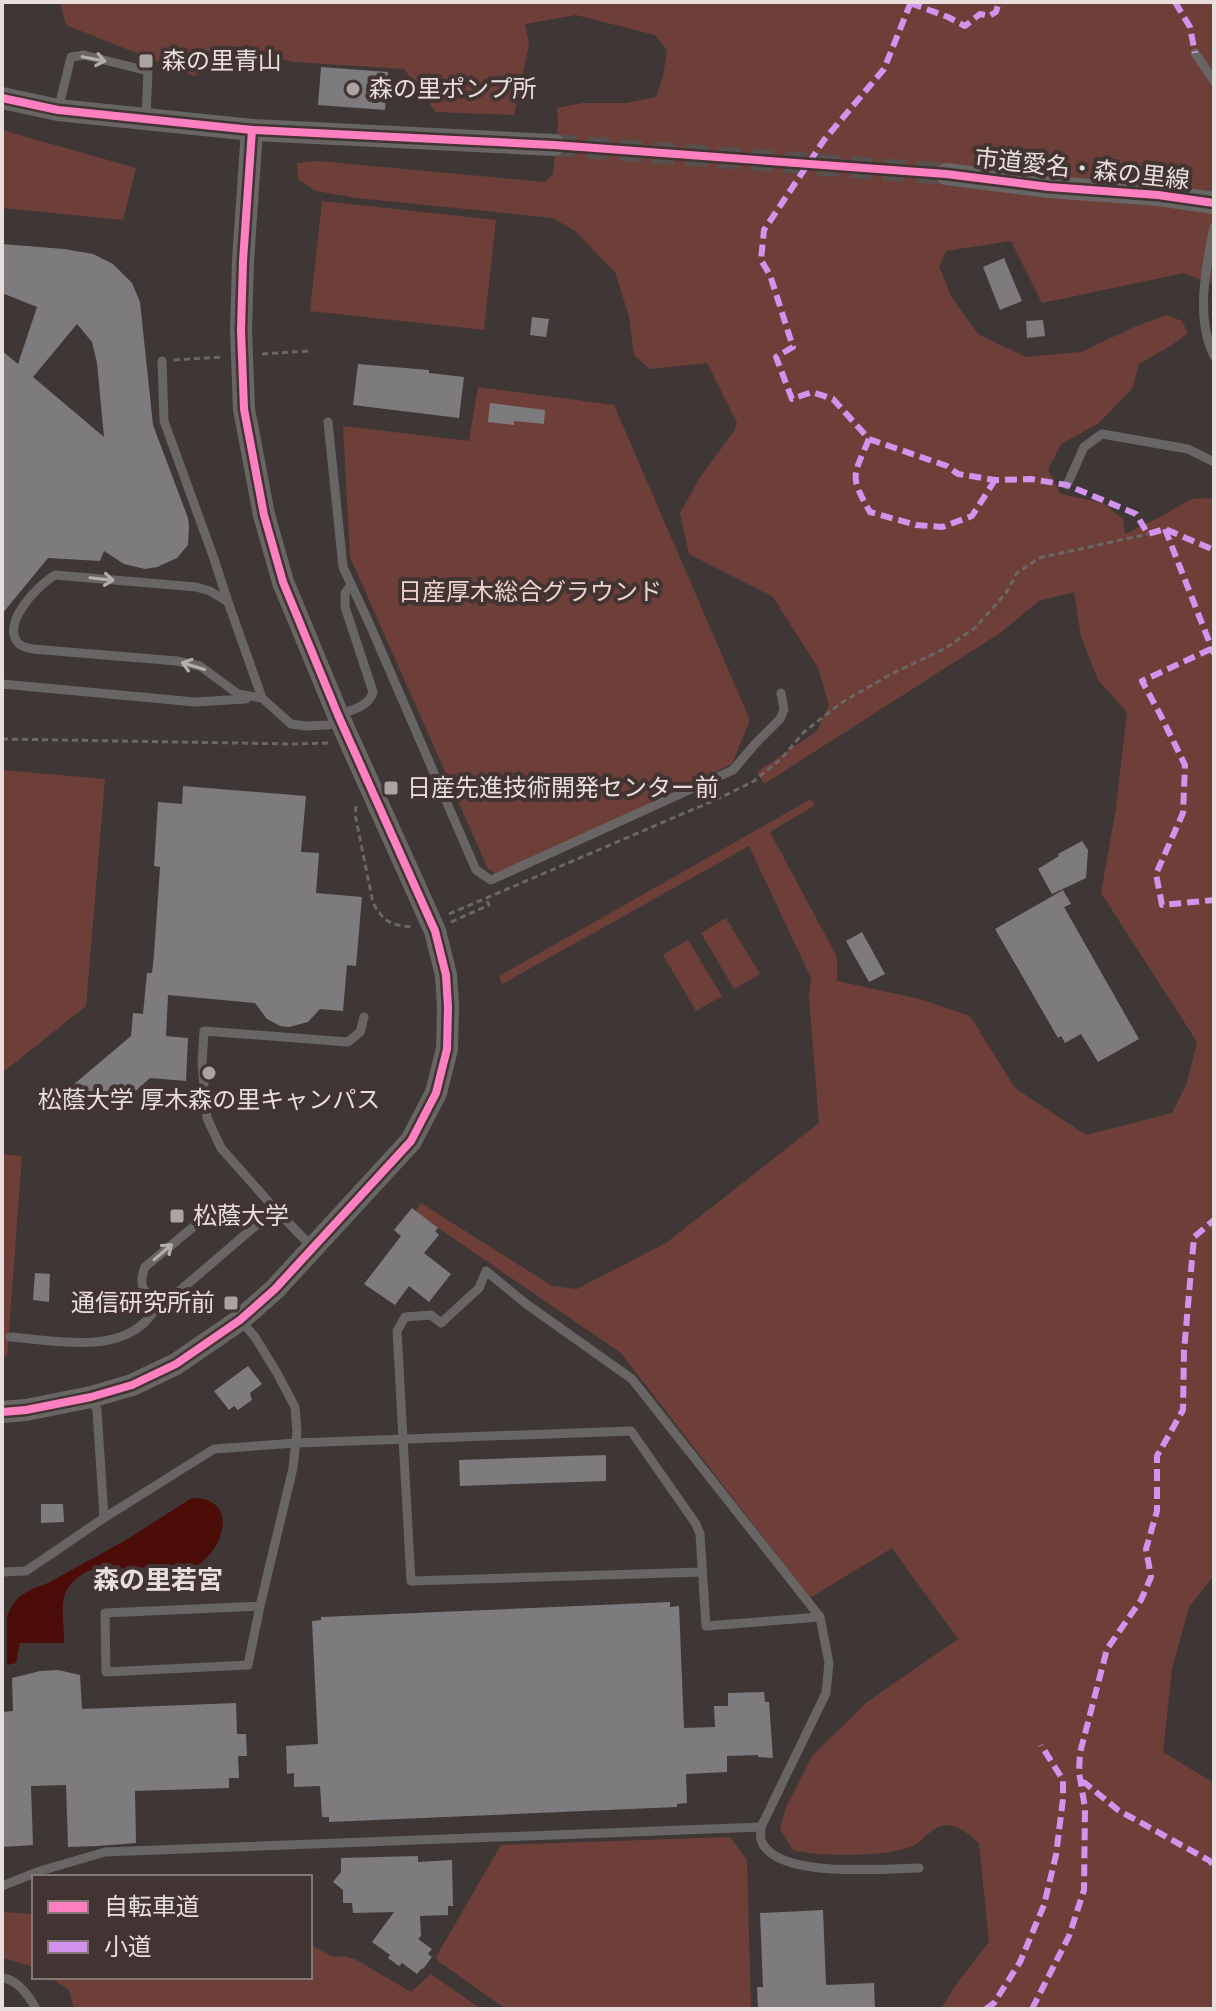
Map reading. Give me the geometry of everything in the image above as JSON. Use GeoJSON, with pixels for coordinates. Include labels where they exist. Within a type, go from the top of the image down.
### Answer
{"type":"FeatureCollection","features":[{"type":"Feature","properties":{"kind":"street"},"geometry":{"type":"LineString","coordinates":[[2,98],[58,110],[252,130],[554,145]]}},
{"type":"Feature","properties":{"kind":"street"},"geometry":{"type":"LineString","coordinates":[[2,1412],[91,1397],[132,1385],[176,1364],[240,1320],[275,1289],[411,1141],[436,1093],[447,1049],[446,975],[435,931],[338,726],[283,582],[264,515],[244,409],[241,330],[252,130]]}},
{"type":"Feature","properties":{"kind":"street","name":"市道愛名・森の里線"},"geometry":{"type":"LineString","coordinates":[[946,174],[1214,203]]}},
{"type":"Feature","properties":{"kind":"lane"},"geometry":{"type":"LineString","coordinates":[[1195,53],[1214,81]]}},
{"type":"Feature","properties":{"kind":"lane"},"geometry":{"type":"LineString","coordinates":[[58,110],[71,57],[84,55],[148,71],[146,120]]}},
{"type":"Feature","properties":{"kind":"lane"},"geometry":{"type":"LineString","coordinates":[[1214,227],[1205,276],[1204,317],[1214,356]]}},
{"type":"Feature","properties":{"kind":"lane"},"geometry":{"type":"LineString","coordinates":[[162,361],[164,421],[262,698],[291,724],[338,726],[372,697],[372,684],[345,607],[345,593],[351,585]]}},
{"type":"Feature","properties":{"kind":"lane"},"geometry":{"type":"LineString","coordinates":[[328,422],[343,567],[476,870],[491,880],[733,770],[780,719],[784,710],[781,693]]}},
{"type":"Feature","properties":{"kind":"lane"},"geometry":{"type":"LineString","coordinates":[[1067,485],[1084,447],[1102,434],[1188,449],[1214,462]]}},
{"type":"Feature","properties":{"kind":"lane"},"geometry":{"type":"LineString","coordinates":[[228,602],[196,587],[55,575],[31,594],[11,619],[11,630],[19,644],[32,649],[177,661],[200,666],[238,694],[262,698]]}},
{"type":"Feature","properties":{"kind":"lane"},"geometry":{"type":"LineString","coordinates":[[2,684],[195,702],[262,698]]}},
{"type":"Feature","properties":{"kind":"lane"},"geometry":{"type":"LineString","coordinates":[[313,1248],[221,1148],[207,1118],[202,1064],[204,1031],[348,1042],[360,1032],[364,1017]]}},
{"type":"Feature","properties":{"kind":"lane"},"geometry":{"type":"LineString","coordinates":[[10,1337],[90,1342],[119,1338],[145,1322],[161,1302],[170,1299],[275,1209]]}},
{"type":"Feature","properties":{"kind":"lane"},"geometry":{"type":"LineString","coordinates":[[161,1302],[149,1297],[142,1288],[141,1277],[145,1267],[189,1228],[209,1219],[255,1226]]}},
{"type":"Feature","properties":{"kind":"lane"},"geometry":{"type":"LineString","coordinates":[[702,1572],[411,1581],[397,1331],[405,1317],[431,1315],[441,1323],[479,1288],[486,1271],[525,1303],[632,1379],[820,1617],[829,1663],[826,1693],[761,1827],[760,1839],[770,1852],[787,1862],[815,1869],[919,1868]]}},
{"type":"Feature","properties":{"kind":"lane"},"geometry":{"type":"LineString","coordinates":[[240,1320],[255,1337],[295,1407],[296,1443],[248,1665],[106,1672],[105,1613],[260,1606]]}},
{"type":"Feature","properties":{"kind":"lane"},"geometry":{"type":"LineString","coordinates":[[91,1397],[97,1410],[104,1518]]}},
{"type":"Feature","properties":{"kind":"lane"},"geometry":{"type":"LineString","coordinates":[[2,1572],[26,1571],[214,1449],[296,1443],[631,1431],[700,1534],[706,1626],[820,1617]]}},
{"type":"Feature","properties":{"kind":"lane"},"geometry":{"type":"LineString","coordinates":[[2,1886],[105,1852],[761,1827]]}},
{"type":"Feature","properties":{"kind":"lane"},"geometry":{"type":"LineString","coordinates":[[2,1978],[10,1979],[29,1996],[36,2009]]}},
{"type":"Feature","properties":{"kind":"path"},"geometry":{"type":"LineString","coordinates":[[828,713],[891,674],[944,649],[975,628],[1006,593],[1017,573],[1039,558],[1148,534]]}},
{"type":"Feature","properties":{"kind":"path"},"geometry":{"type":"LineString","coordinates":[[2,739],[294,744],[338,726]]}},
{"type":"Feature","properties":{"kind":"path"},"geometry":{"type":"LineString","coordinates":[[356,804],[355,814],[373,903],[380,915],[393,925]]}},
{"type":"Feature","properties":{"kind":"path"},"geometry":{"type":"LineString","coordinates":[[446,924],[489,905],[486,899]]}},
{"type":"Feature","properties":{"kind":"green space"},"geometry":{"type":"Polygon","coordinates":[[[60,2],[1214,2],[1214,285],[1184,273],[1042,303],[1011,241],[946,251],[939,267],[952,298],[978,334],[1026,357],[1081,352],[1166,315],[1182,321],[1188,333],[1139,364],[1132,389],[1099,423],[1061,444],[1048,470],[1061,494],[1103,503],[1123,519],[1125,534],[1191,499],[1214,500],[1214,1575],[1189,1607],[1172,1669],[1163,1752],[1214,1783],[1214,2009],[941,2009],[989,1942],[979,1843],[962,1830],[947,1825],[937,1828],[914,1845],[899,1850],[852,1855],[819,1854],[793,1850],[780,1829],[786,1807],[812,1756],[867,1702],[958,1639],[892,1548],[810,1598],[621,1353],[415,1212],[421,1203],[552,1286],[577,1289],[666,1243],[819,1123],[809,997],[811,978],[749,846],[502,984],[499,976],[811,799],[815,805],[770,832],[837,957],[837,981],[920,999],[970,1016],[1015,1088],[1086,1135],[1172,1113],[1187,1083],[1197,1042],[1101,893],[1116,808],[1127,712],[1098,680],[1081,637],[1074,592],[1039,601],[1000,633],[764,784],[757,772],[817,731],[829,705],[818,668],[773,597],[689,554],[680,513],[737,423],[707,363],[650,369],[634,355],[629,316],[615,272],[575,231],[553,218],[357,198],[316,191],[298,179],[297,163],[319,161],[545,182],[553,175],[557,108],[583,103],[626,103],[656,97],[667,51],[655,35],[576,15],[525,24],[529,44],[514,115],[436,112],[404,69],[294,62],[241,51],[194,76],[66,25],[60,2]]]}},
{"type":"Feature","properties":{"kind":"green space"},"geometry":{"type":"Polygon","coordinates":[[[2,130],[136,168],[123,220],[2,208],[2,130]]]}},
{"type":"Feature","properties":{"kind":"green space"},"geometry":{"type":"Polygon","coordinates":[[[322,201],[496,220],[484,330],[310,311],[322,201]]]}},
{"type":"Feature","properties":{"kind":"green space","name":"日産厚木総合グラウンド"},"geometry":{"type":"Polygon","coordinates":[[[478,387],[614,405],[750,720],[732,764],[498,875],[488,869],[350,557],[343,426],[469,441],[478,387]]]}},
{"type":"Feature","properties":{"kind":"green space"},"geometry":{"type":"Polygon","coordinates":[[[2,770],[105,779],[86,1006],[2,1073],[2,770]]]}},
{"type":"Feature","properties":{"kind":"green space"},"geometry":{"type":"Polygon","coordinates":[[[726,918],[760,974],[734,989],[701,933],[726,918]]]}},
{"type":"Feature","properties":{"kind":"green space"},"geometry":{"type":"Polygon","coordinates":[[[688,940],[722,996],[696,1011],[663,955],[688,940]]]}},
{"type":"Feature","properties":{"kind":"green space"},"geometry":{"type":"Polygon","coordinates":[[[2,1154],[22,1156],[7,1357],[2,1356],[2,1154]]]}},
{"type":"Feature","properties":{"kind":"green space"},"geometry":{"type":"Polygon","coordinates":[[[730,1837],[747,1860],[751,2009],[506,2009],[436,1957],[501,1845],[730,1837]]]}},
{"type":"Feature","properties":{"kind":"green space"},"geometry":{"type":"Polygon","coordinates":[[[2,1912],[32,1914],[32,1966],[2,1958],[2,1912]]]}},
{"type":"Feature","properties":{"kind":"green space"},"geometry":{"type":"Polygon","coordinates":[[[312,1946],[334,1957],[355,1959],[411,1992],[431,1974],[481,2009],[74,2009],[69,1990],[52,1979],[312,1979],[312,1946]]]}},
{"type":"Feature","properties":{"kind":"shaded area"},"geometry":{"type":"Polygon","coordinates":[[[198,1498],[219,1508],[222,1517],[219,1539],[207,1558],[198,1565],[90,1570],[71,1584],[66,1592],[64,1643],[20,1643],[16,1663],[7,1665],[7,1616],[20,1596],[126,1540],[190,1499],[198,1498]]]}},
{"type":"Feature","properties":{"kind":"building","name":"森の里ポンプ所"},"geometry":{"type":"Polygon","coordinates":[[[321,67],[388,72],[385,110],[318,105],[321,67]]]}},
{"type":"Feature","properties":{"kind":"building"},"geometry":{"type":"Polygon","coordinates":[[[2,244],[93,254],[113,264],[132,283],[140,302],[153,425],[189,526],[188,545],[177,558],[157,567],[145,569],[124,564],[104,551],[100,561],[48,558],[2,614],[2,351],[18,364],[37,307],[2,293],[2,244]],[[77,324],[33,377],[104,437],[97,363],[92,342],[77,324]]]}},
{"type":"Feature","properties":{"kind":"building"},"geometry":{"type":"Polygon","coordinates":[[[1004,258],[1022,301],[1000,310],[983,267],[1004,258]]]}},
{"type":"Feature","properties":{"kind":"building"},"geometry":{"type":"Polygon","coordinates":[[[532,317],[549,319],[546,337],[530,335],[532,317]]]}},
{"type":"Feature","properties":{"kind":"building"},"geometry":{"type":"Polygon","coordinates":[[[1043,320],[1045,336],[1027,338],[1026,321],[1043,320]]]}},
{"type":"Feature","properties":{"kind":"building"},"geometry":{"type":"Polygon","coordinates":[[[358,364],[429,370],[429,373],[464,377],[459,418],[353,405],[358,364]]]}},
{"type":"Feature","properties":{"kind":"building"},"geometry":{"type":"Polygon","coordinates":[[[490,403],[545,410],[544,424],[488,422],[490,403]]]}},
{"type":"Feature","properties":{"kind":"building"},"geometry":{"type":"Polygon","coordinates":[[[183,786],[306,796],[301,852],[319,853],[316,893],[362,897],[356,966],[347,965],[343,1011],[320,1009],[308,1022],[289,1027],[267,1019],[255,1003],[168,995],[166,1036],[188,1038],[186,1081],[150,1078],[119,1106],[114,1101],[60,1096],[131,1036],[133,1013],[143,1014],[147,973],[152,973],[154,954],[160,867],[154,866],[158,802],[182,804],[183,786]]]}},
{"type":"Feature","properties":{"kind":"building"},"geometry":{"type":"Polygon","coordinates":[[[1082,841],[1088,850],[1086,878],[1052,894],[1038,869],[1082,841]]]}},
{"type":"Feature","properties":{"kind":"building"},"geometry":{"type":"Polygon","coordinates":[[[1063,890],[1071,904],[1064,907],[1139,1039],[1098,1062],[1081,1034],[1065,1043],[1061,1036],[1058,1038],[995,929],[1063,890]]]}},
{"type":"Feature","properties":{"kind":"building"},"geometry":{"type":"Polygon","coordinates":[[[862,932],[885,974],[869,982],[846,941],[862,932]]]}},
{"type":"Feature","properties":{"kind":"building"},"geometry":{"type":"Polygon","coordinates":[[[412,1208],[438,1228],[435,1231],[439,1235],[424,1253],[451,1274],[429,1302],[409,1286],[395,1305],[364,1284],[401,1236],[394,1230],[412,1208]]]}},
{"type":"Feature","properties":{"kind":"building"},"geometry":{"type":"Polygon","coordinates":[[[35,1273],[50,1274],[49,1302],[33,1300],[35,1273]]]}},
{"type":"Feature","properties":{"kind":"building"},"geometry":{"type":"Polygon","coordinates":[[[248,1366],[262,1384],[250,1393],[252,1400],[238,1410],[234,1406],[229,1410],[214,1391],[248,1366]]]}},
{"type":"Feature","properties":{"kind":"building"},"geometry":{"type":"Polygon","coordinates":[[[606,1455],[606,1481],[460,1486],[459,1460],[606,1455]]]}},
{"type":"Feature","properties":{"kind":"building"},"geometry":{"type":"Polygon","coordinates":[[[41,1504],[63,1504],[64,1522],[41,1523],[41,1504]]]}},
{"type":"Feature","properties":{"kind":"building"},"geometry":{"type":"Polygon","coordinates":[[[670,1602],[670,1607],[679,1606],[684,1728],[715,1727],[714,1706],[728,1706],[728,1693],[764,1692],[765,1702],[769,1702],[773,1758],[727,1756],[727,1772],[686,1774],[687,1803],[677,1804],[677,1807],[329,1822],[329,1817],[322,1817],[320,1786],[294,1787],[294,1773],[287,1774],[286,1746],[318,1744],[312,1621],[321,1620],[321,1617],[670,1602]]]}},
{"type":"Feature","properties":{"kind":"building"},"geometry":{"type":"Polygon","coordinates":[[[58,1670],[80,1675],[82,1709],[236,1703],[237,1734],[246,1734],[247,1756],[238,1756],[239,1778],[229,1778],[229,1788],[135,1791],[136,1843],[97,1846],[68,1847],[66,1785],[31,1786],[33,1845],[2,1847],[2,1712],[13,1711],[12,1678],[58,1670]]]}},
{"type":"Feature","properties":{"kind":"building"},"geometry":{"type":"Polygon","coordinates":[[[418,1856],[418,1862],[452,1860],[453,1906],[448,1906],[448,1915],[420,1916],[421,1936],[418,1939],[432,1949],[428,1954],[432,1957],[417,1974],[402,1963],[399,1966],[372,1942],[394,1912],[353,1913],[352,1903],[343,1903],[343,1890],[333,1882],[341,1872],[341,1858],[418,1856]]]}},
{"type":"Feature","properties":{"kind":"building"},"geometry":{"type":"Polygon","coordinates":[[[823,1910],[826,1985],[874,1983],[875,2009],[758,2009],[757,1987],[763,1987],[760,1913],[823,1910]]]}},
{"type":"Feature","properties":{"kind":"tunnel"},"geometry":{"type":"LineString","coordinates":[[554,145],[946,174]]}},
{"type":"Feature","properties":{"kind":"marked path"},"geometry":{"type":"LineString","coordinates":[[911,2],[884,69],[824,140],[764,230],[761,260],[770,275],[793,347],[776,357],[792,399],[812,392],[833,399],[869,439],[947,466],[958,474],[1067,485],[1136,514],[1148,534],[1165,529],[1214,550]]}},
{"type":"Feature","properties":{"kind":"marked path"},"geometry":{"type":"LineString","coordinates":[[910,3],[965,26],[980,14],[989,16],[996,12],[999,2]]}},
{"type":"Feature","properties":{"kind":"marked path"},"geometry":{"type":"LineString","coordinates":[[1175,2],[1190,27],[1195,53]]}},
{"type":"Feature","properties":{"kind":"marked path"},"geometry":{"type":"LineString","coordinates":[[869,439],[859,461],[856,483],[870,512],[916,525],[942,527],[972,516],[995,480]]}},
{"type":"Feature","properties":{"kind":"marked path"},"geometry":{"type":"LineString","coordinates":[[1165,529],[1214,654]]}},
{"type":"Feature","properties":{"kind":"marked path"},"geometry":{"type":"LineString","coordinates":[[1211,649],[1142,681],[1185,765],[1183,813],[1156,874],[1162,905],[1214,900]]}},
{"type":"Feature","properties":{"kind":"marked path"},"geometry":{"type":"LineString","coordinates":[[1032,2009],[1069,1936],[1084,1890],[1085,1808],[1079,1772],[1080,1753],[1107,1649],[1141,1600],[1151,1577],[1146,1549],[1157,1511],[1157,1456],[1183,1410],[1184,1351],[1194,1237],[1214,1220]]}},
{"type":"Feature","properties":{"kind":"marked path"},"geometry":{"type":"LineString","coordinates":[[986,2009],[994,2003],[1020,1962],[1044,1905],[1056,1855],[1063,1780],[1041,1745]]}},
{"type":"Feature","properties":{"kind":"marked path"},"geometry":{"type":"LineString","coordinates":[[1081,1782],[1118,1810],[1210,1861],[1214,1867]]}},
{"type":"Feature","properties":{"kind":"cycle path"},"geometry":{"type":"LineString","coordinates":[[2,98],[58,110],[252,130],[554,145],[946,174],[1214,203]]}},
{"type":"Feature","properties":{"kind":"cycle path"},"geometry":{"type":"LineString","coordinates":[[2,1412],[91,1397],[132,1385],[176,1364],[240,1320],[275,1289],[411,1141],[436,1093],[447,1049],[446,975],[435,931],[338,715],[283,582],[264,515],[244,409],[241,330],[252,130]]}},
{"type":"Feature","properties":{"kind":"place","name":"森の里青山"},"geometry":{"type":"Point","coordinates":[146,61]}},
{"type":"Feature","properties":{"kind":"place","name":"森の里ポンプ所"},"geometry":{"type":"Point","coordinates":[353,89]}},
{"type":"Feature","properties":{"kind":"place","name":"日産先進技術開発センター前"},"geometry":{"type":"Point","coordinates":[391,788]}},
{"type":"Feature","properties":{"kind":"place","name":"松蔭大学 厚木森の里キャンパス"},"geometry":{"type":"Point","coordinates":[209,1073]}},
{"type":"Feature","properties":{"kind":"place","name":"松蔭大学"},"geometry":{"type":"Point","coordinates":[177,1216]}},
{"type":"Feature","properties":{"kind":"place","name":"通信研究所前"},"geometry":{"type":"Point","coordinates":[231,1303]}},
{"type":"Feature","properties":{"kind":"district","name":"森の里若宮"},"geometry":{"type":"Point","coordinates":[158,1580]}}]}
